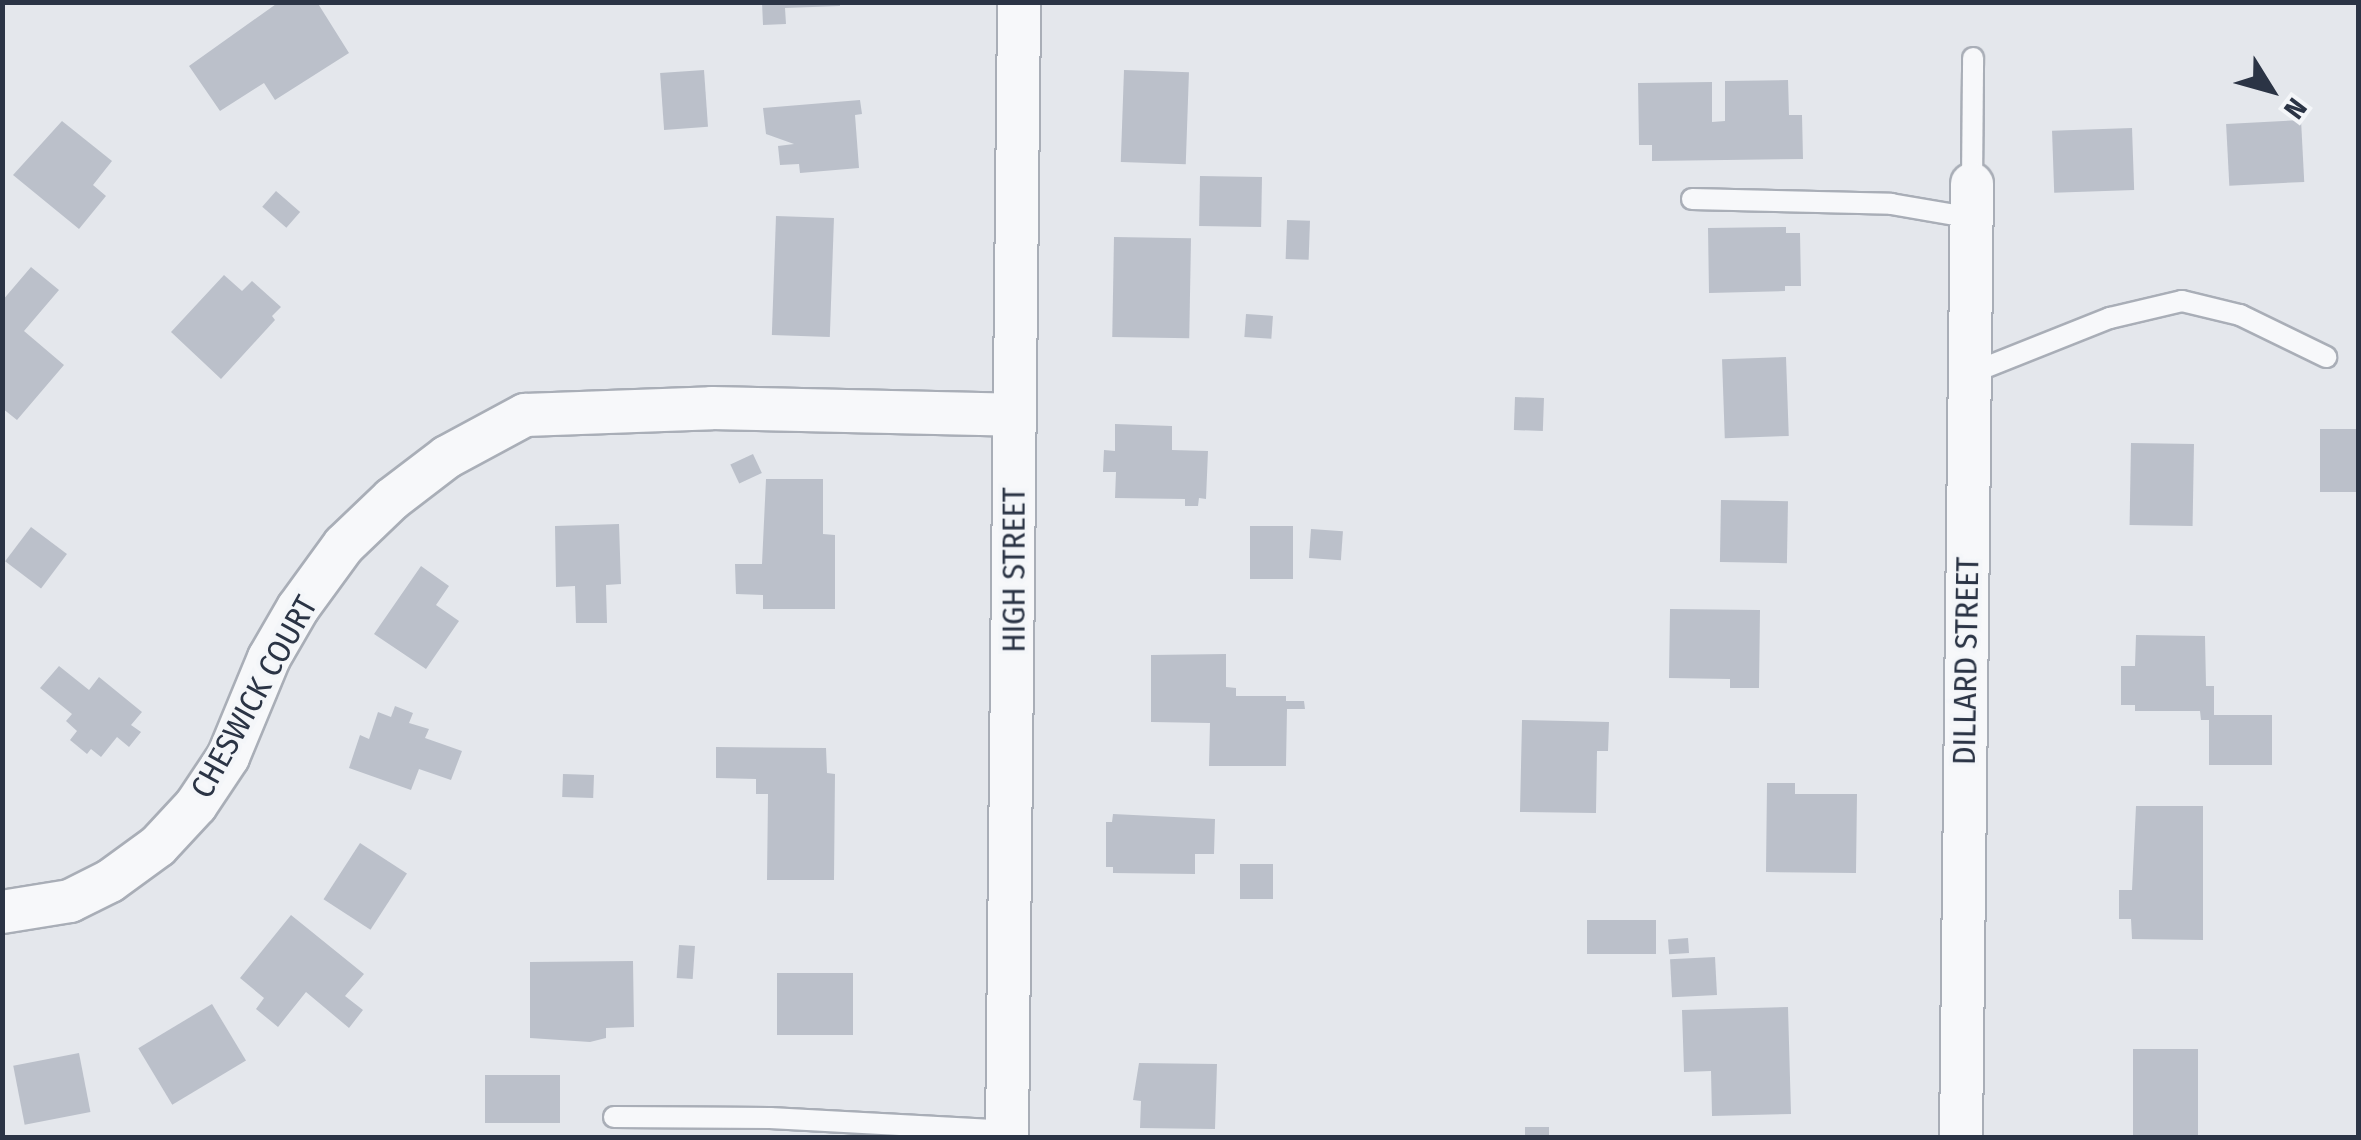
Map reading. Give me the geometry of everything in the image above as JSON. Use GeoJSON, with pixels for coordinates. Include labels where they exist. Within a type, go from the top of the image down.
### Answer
{"type":"FeatureCollection","features":[{"type":"Feature","properties":{"kind":"street","name":"HIGH STREET"},"geometry":{"type":"LineString","coordinates":[[1007,1134],[1019,2]]}},
{"type":"Feature","properties":{"kind":"street","name":"DILLARD STREET"},"geometry":{"type":"LineString","coordinates":[[1961,1138],[1972,201]]}},
{"type":"Feature","properties":{"kind":"street","name":"CHESWICK COURT"},"geometry":{"type":"LineString","coordinates":[[2,912],[70,901],[110,880],[158,846],[196,805],[228,757],[269,658],[298,608],[344,546],[392,499],[448,457],[524,415],[712,408],[1014,415]]}},
{"type":"Feature","properties":{"kind":"lane"},"geometry":{"type":"LineString","coordinates":[[1692,198],[1890,204],[1972,201],[1973,58]]}},
{"type":"Feature","properties":{"kind":"lane"},"geometry":{"type":"LineString","coordinates":[[1970,374],[2110,318],[2182,301],[2240,314],[2326,357]]}},
{"type":"Feature","properties":{"kind":"lane"},"geometry":{"type":"LineString","coordinates":[[614,1117],[770,1118],[1007,1134]]}},
{"type":"Feature","properties":{"kind":"building"},"geometry":{"type":"Polygon","coordinates":[[[279,2],[317,2],[349,53],[275,100],[264,83],[220,111],[189,66],[279,2]]]}},
{"type":"Feature","properties":{"kind":"building"},"geometry":{"type":"Polygon","coordinates":[[[762,2],[840,2],[840,6],[785,8],[786,24],[763,25],[762,2]]]}},
{"type":"Feature","properties":{"kind":"building"},"geometry":{"type":"Polygon","coordinates":[[[704,70],[708,127],[664,130],[660,73],[704,70]]]}},
{"type":"Feature","properties":{"kind":"building"},"geometry":{"type":"Polygon","coordinates":[[[1124,70],[1189,72],[1186,164],[1121,162],[1124,70]]]}},
{"type":"Feature","properties":{"kind":"building"},"geometry":{"type":"Polygon","coordinates":[[[1788,80],[1789,115],[1802,115],[1803,159],[1652,161],[1652,145],[1639,145],[1638,83],[1712,82],[1712,122],[1725,121],[1725,81],[1788,80]]]}},
{"type":"Feature","properties":{"kind":"building"},"geometry":{"type":"Polygon","coordinates":[[[860,100],[862,114],[855,115],[859,168],[800,173],[799,164],[780,165],[778,146],[794,144],[766,134],[763,108],[860,100]]]}},
{"type":"Feature","properties":{"kind":"building"},"geometry":{"type":"Polygon","coordinates":[[[2301,120],[2304,182],[2229,186],[2226,124],[2301,120]]]}},
{"type":"Feature","properties":{"kind":"building"},"geometry":{"type":"Polygon","coordinates":[[[62,121],[112,161],[93,185],[106,196],[79,229],[13,175],[62,121]]]}},
{"type":"Feature","properties":{"kind":"building"},"geometry":{"type":"Polygon","coordinates":[[[2132,128],[2134,190],[2054,193],[2052,131],[2132,128]]]}},
{"type":"Feature","properties":{"kind":"building"},"geometry":{"type":"Polygon","coordinates":[[[1200,176],[1262,177],[1261,227],[1199,226],[1200,176]]]}},
{"type":"Feature","properties":{"kind":"building"},"geometry":{"type":"Polygon","coordinates":[[[276,191],[300,212],[286,228],[262,207],[276,191]]]}},
{"type":"Feature","properties":{"kind":"building"},"geometry":{"type":"Polygon","coordinates":[[[776,216],[834,218],[830,337],[772,335],[776,216]]]}},
{"type":"Feature","properties":{"kind":"building"},"geometry":{"type":"Polygon","coordinates":[[[1287,220],[1310,221],[1309,260],[1286,259],[1287,220]]]}},
{"type":"Feature","properties":{"kind":"building"},"geometry":{"type":"Polygon","coordinates":[[[1786,227],[1786,233],[1800,233],[1801,286],[1785,286],[1785,291],[1709,293],[1708,228],[1786,227]]]}},
{"type":"Feature","properties":{"kind":"building"},"geometry":{"type":"Polygon","coordinates":[[[1114,237],[1191,238],[1189,338],[1112,337],[1114,237]]]}},
{"type":"Feature","properties":{"kind":"building"},"geometry":{"type":"Polygon","coordinates":[[[31,267],[59,290],[24,331],[64,365],[17,420],[2,408],[2,301],[31,267]]]}},
{"type":"Feature","properties":{"kind":"building"},"geometry":{"type":"Polygon","coordinates":[[[224,275],[242,291],[252,281],[281,307],[272,316],[275,320],[221,379],[171,332],[224,275]]]}},
{"type":"Feature","properties":{"kind":"building"},"geometry":{"type":"Polygon","coordinates":[[[1246,314],[1273,316],[1271,339],[1244,337],[1246,314]]]}},
{"type":"Feature","properties":{"kind":"building"},"geometry":{"type":"Polygon","coordinates":[[[1786,357],[1789,436],[1725,438],[1722,359],[1786,357]]]}},
{"type":"Feature","properties":{"kind":"building"},"geometry":{"type":"Polygon","coordinates":[[[1515,397],[1544,398],[1543,431],[1514,430],[1515,397]]]}},
{"type":"Feature","properties":{"kind":"building"},"geometry":{"type":"Polygon","coordinates":[[[1115,424],[1172,426],[1172,450],[1208,451],[1206,499],[1199,498],[1198,506],[1185,506],[1185,499],[1115,498],[1116,472],[1103,472],[1104,450],[1115,451],[1115,424]]]}},
{"type":"Feature","properties":{"kind":"building"},"geometry":{"type":"Polygon","coordinates":[[[2320,429],[2358,429],[2358,492],[2320,492],[2320,429]]]}},
{"type":"Feature","properties":{"kind":"building"},"geometry":{"type":"Polygon","coordinates":[[[2131,443],[2194,444],[2193,526],[2130,525],[2131,443]]]}},
{"type":"Feature","properties":{"kind":"building"},"geometry":{"type":"Polygon","coordinates":[[[753,454],[762,473],[739,484],[730,465],[753,454]]]}},
{"type":"Feature","properties":{"kind":"building"},"geometry":{"type":"Polygon","coordinates":[[[766,479],[823,479],[823,534],[835,535],[835,609],[763,609],[763,595],[736,594],[735,564],[762,564],[766,479]]]}},
{"type":"Feature","properties":{"kind":"building"},"geometry":{"type":"Polygon","coordinates":[[[1721,500],[1788,501],[1787,563],[1720,562],[1721,500]]]}},
{"type":"Feature","properties":{"kind":"building"},"geometry":{"type":"Polygon","coordinates":[[[619,524],[621,584],[606,585],[607,623],[576,623],[575,586],[556,587],[555,526],[619,524]]]}},
{"type":"Feature","properties":{"kind":"building"},"geometry":{"type":"Polygon","coordinates":[[[1250,526],[1293,526],[1293,579],[1250,579],[1250,526]]]}},
{"type":"Feature","properties":{"kind":"building"},"geometry":{"type":"Polygon","coordinates":[[[31,527],[67,554],[41,588],[5,561],[31,527]]]}},
{"type":"Feature","properties":{"kind":"building"},"geometry":{"type":"Polygon","coordinates":[[[1311,529],[1343,531],[1341,560],[1309,558],[1311,529]]]}},
{"type":"Feature","properties":{"kind":"building"},"geometry":{"type":"Polygon","coordinates":[[[421,566],[449,586],[436,605],[459,621],[426,669],[374,634],[421,566]]]}},
{"type":"Feature","properties":{"kind":"building"},"geometry":{"type":"Polygon","coordinates":[[[1670,609],[1760,610],[1759,688],[1730,688],[1730,679],[1669,678],[1670,609]]]}},
{"type":"Feature","properties":{"kind":"building"},"geometry":{"type":"Polygon","coordinates":[[[2136,635],[2205,636],[2206,686],[2214,686],[2214,715],[2272,715],[2272,765],[2209,765],[2209,720],[2201,720],[2200,711],[2135,711],[2135,705],[2121,705],[2121,666],[2135,666],[2136,635]]]}},
{"type":"Feature","properties":{"kind":"building"},"geometry":{"type":"Polygon","coordinates":[[[1226,654],[1226,687],[1236,688],[1236,696],[1286,696],[1286,701],[1304,701],[1305,709],[1287,709],[1286,766],[1209,766],[1210,723],[1151,722],[1151,655],[1226,654]]]}},
{"type":"Feature","properties":{"kind":"building"},"geometry":{"type":"Polygon","coordinates":[[[59,666],[89,690],[99,677],[142,712],[131,725],[141,732],[129,747],[117,737],[101,757],[91,749],[87,754],[70,740],[77,731],[66,721],[72,714],[40,688],[59,666]]]}},
{"type":"Feature","properties":{"kind":"building"},"geometry":{"type":"Polygon","coordinates":[[[395,706],[413,713],[409,723],[429,729],[425,738],[462,751],[451,780],[419,769],[411,790],[349,768],[360,735],[369,739],[378,712],[391,717],[395,706]]]}},
{"type":"Feature","properties":{"kind":"building"},"geometry":{"type":"Polygon","coordinates":[[[1522,720],[1609,722],[1608,751],[1597,751],[1596,813],[1520,812],[1522,720]]]}},
{"type":"Feature","properties":{"kind":"building"},"geometry":{"type":"Polygon","coordinates":[[[716,747],[826,748],[827,773],[835,774],[834,880],[767,880],[768,794],[756,794],[756,779],[716,778],[716,747]]]}},
{"type":"Feature","properties":{"kind":"building"},"geometry":{"type":"Polygon","coordinates":[[[563,774],[594,775],[593,798],[562,797],[563,774]]]}},
{"type":"Feature","properties":{"kind":"building"},"geometry":{"type":"Polygon","coordinates":[[[1767,783],[1795,783],[1795,794],[1857,794],[1856,873],[1766,872],[1767,783]]]}},
{"type":"Feature","properties":{"kind":"building"},"geometry":{"type":"Polygon","coordinates":[[[2136,806],[2203,806],[2203,940],[2132,939],[2131,919],[2119,919],[2119,890],[2132,890],[2136,806]]]}},
{"type":"Feature","properties":{"kind":"building"},"geometry":{"type":"Polygon","coordinates":[[[1113,814],[1215,819],[1214,854],[1195,854],[1195,874],[1113,873],[1113,867],[1106,867],[1106,822],[1112,822],[1113,814]]]}},
{"type":"Feature","properties":{"kind":"building"},"geometry":{"type":"Polygon","coordinates":[[[360,843],[407,873],[370,930],[324,899],[360,843]]]}},
{"type":"Feature","properties":{"kind":"building"},"geometry":{"type":"Polygon","coordinates":[[[1240,864],[1273,864],[1273,899],[1240,899],[1240,864]]]}},
{"type":"Feature","properties":{"kind":"building"},"geometry":{"type":"Polygon","coordinates":[[[291,915],[364,974],[345,996],[363,1010],[349,1028],[306,992],[278,1027],[256,1009],[264,998],[240,978],[291,915]]]}},
{"type":"Feature","properties":{"kind":"building"},"geometry":{"type":"Polygon","coordinates":[[[1587,920],[1656,920],[1656,954],[1587,954],[1587,920]]]}},
{"type":"Feature","properties":{"kind":"building"},"geometry":{"type":"Polygon","coordinates":[[[1688,938],[1689,953],[1669,954],[1668,939],[1688,938]]]}},
{"type":"Feature","properties":{"kind":"building"},"geometry":{"type":"Polygon","coordinates":[[[679,945],[695,946],[693,979],[677,978],[679,945]]]}},
{"type":"Feature","properties":{"kind":"building"},"geometry":{"type":"Polygon","coordinates":[[[1715,957],[1717,995],[1672,997],[1670,959],[1715,957]]]}},
{"type":"Feature","properties":{"kind":"building"},"geometry":{"type":"Polygon","coordinates":[[[633,961],[634,1027],[606,1028],[606,1038],[590,1042],[530,1038],[530,962],[633,961]]]}},
{"type":"Feature","properties":{"kind":"building"},"geometry":{"type":"Polygon","coordinates":[[[777,973],[853,973],[853,1035],[777,1035],[777,973]]]}},
{"type":"Feature","properties":{"kind":"building"},"geometry":{"type":"Polygon","coordinates":[[[212,1004],[246,1061],[172,1105],[138,1048],[212,1004]]]}},
{"type":"Feature","properties":{"kind":"building"},"geometry":{"type":"Polygon","coordinates":[[[1788,1007],[1791,1114],[1712,1116],[1711,1071],[1684,1072],[1682,1010],[1788,1007]]]}},
{"type":"Feature","properties":{"kind":"building"},"geometry":{"type":"Polygon","coordinates":[[[2133,1049],[2198,1049],[2198,1138],[2133,1138],[2133,1049]]]}},
{"type":"Feature","properties":{"kind":"building"},"geometry":{"type":"Polygon","coordinates":[[[79,1053],[90,1112],[25,1125],[13,1066],[79,1053]]]}},
{"type":"Feature","properties":{"kind":"building"},"geometry":{"type":"Polygon","coordinates":[[[1139,1063],[1217,1064],[1215,1129],[1140,1128],[1141,1101],[1133,1100],[1139,1063]]]}},
{"type":"Feature","properties":{"kind":"building"},"geometry":{"type":"Polygon","coordinates":[[[485,1075],[560,1075],[560,1123],[485,1123],[485,1075]]]}},
{"type":"Feature","properties":{"kind":"building"},"geometry":{"type":"Polygon","coordinates":[[[1525,1127],[1549,1127],[1549,1138],[1525,1138],[1525,1127]]]}}]}
